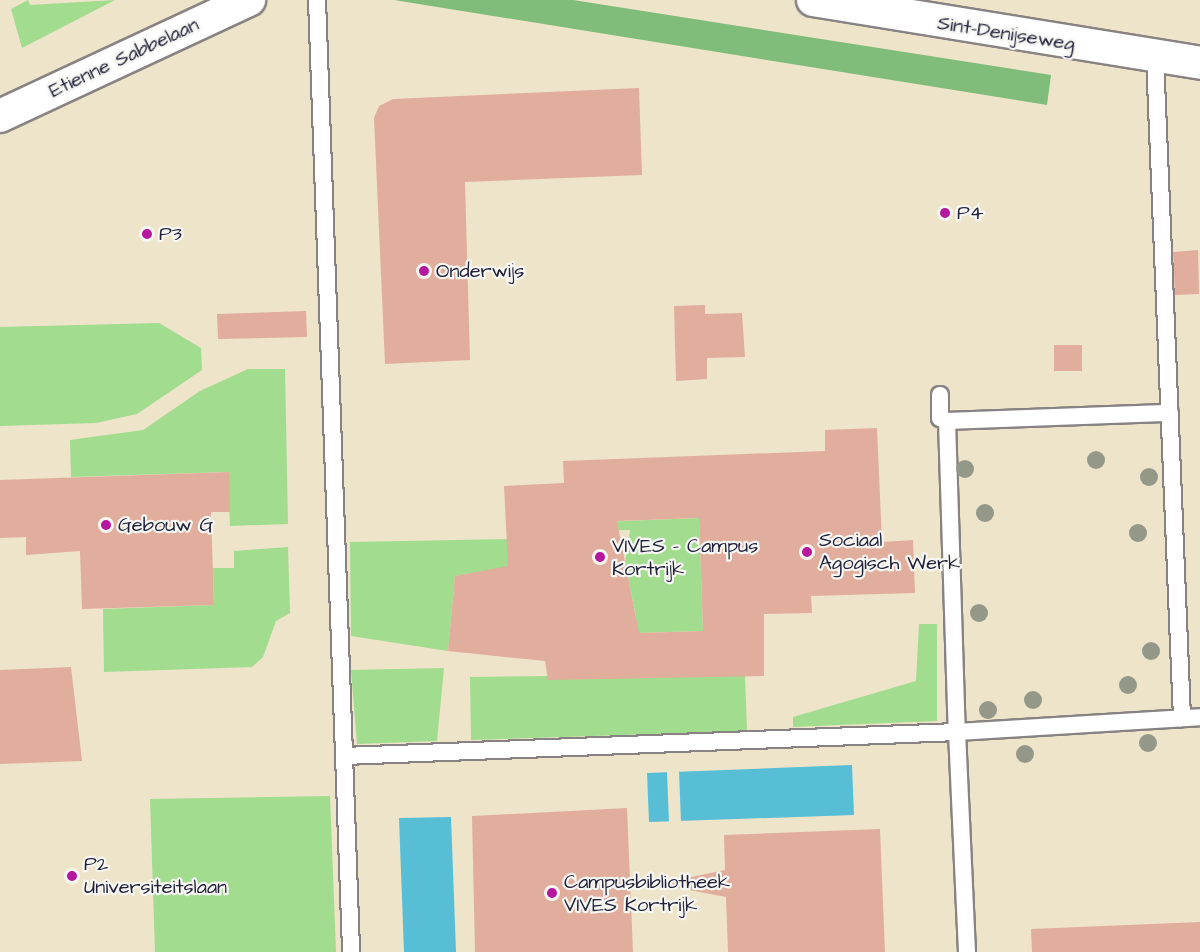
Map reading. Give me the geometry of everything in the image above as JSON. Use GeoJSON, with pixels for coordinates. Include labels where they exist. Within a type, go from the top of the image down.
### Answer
{"type":"FeatureCollection","features":[{"type":"Feature","properties":{"kind":"street","name":"Etienne Sabbelaan"},"geometry":{"type":"LineString","coordinates":[[0,116],[249,0]]}},
{"type":"Feature","properties":{"kind":"street","name":"Sint-Denijseweg"},"geometry":{"type":"LineString","coordinates":[[813,0],[1200,63]]}},
{"type":"Feature","properties":{"kind":"lane"},"geometry":{"type":"LineString","coordinates":[[317,0],[351,952]]}},
{"type":"Feature","properties":{"kind":"lane"},"geometry":{"type":"LineString","coordinates":[[1155,57],[1182,718]]}},
{"type":"Feature","properties":{"kind":"lane"},"geometry":{"type":"LineString","coordinates":[[940,395],[940,418],[947,421],[1170,413]]}},
{"type":"Feature","properties":{"kind":"lane"},"geometry":{"type":"LineString","coordinates":[[947,421],[967,952]]}},
{"type":"Feature","properties":{"kind":"lane"},"geometry":{"type":"LineString","coordinates":[[344,756],[957,732],[1200,717]]}},
{"type":"Feature","properties":{"kind":"green space"},"geometry":{"type":"Polygon","coordinates":[[[28,0],[30,5],[115,0],[22,48],[11,9],[28,0]]]}},
{"type":"Feature","properties":{"kind":"green space"},"geometry":{"type":"Polygon","coordinates":[[[394,0],[573,0],[1051,75],[1047,105],[394,0]]]}},
{"type":"Feature","properties":{"kind":"green space"},"geometry":{"type":"Polygon","coordinates":[[[159,323],[201,348],[202,370],[137,414],[96,423],[0,426],[0,327],[159,323]]]}},
{"type":"Feature","properties":{"kind":"green space"},"geometry":{"type":"Polygon","coordinates":[[[248,369],[285,369],[288,524],[230,526],[228,472],[71,477],[70,440],[143,430],[200,391],[248,369]]]}},
{"type":"Feature","properties":{"kind":"green space"},"geometry":{"type":"Polygon","coordinates":[[[699,518],[703,631],[605,634],[605,623],[636,617],[625,562],[630,530],[567,531],[546,524],[699,518]]]}},
{"type":"Feature","properties":{"kind":"green space"},"geometry":{"type":"Polygon","coordinates":[[[510,539],[518,565],[455,576],[448,651],[351,636],[350,542],[510,539]]]}},
{"type":"Feature","properties":{"kind":"green space"},"geometry":{"type":"Polygon","coordinates":[[[288,547],[290,613],[276,621],[263,657],[252,667],[104,672],[103,609],[214,605],[213,568],[234,568],[234,551],[288,547]]]}},
{"type":"Feature","properties":{"kind":"green space"},"geometry":{"type":"Polygon","coordinates":[[[919,624],[937,624],[937,721],[793,727],[793,717],[916,681],[919,624]]]}},
{"type":"Feature","properties":{"kind":"green space"},"geometry":{"type":"Polygon","coordinates":[[[444,668],[437,741],[357,744],[351,670],[444,668]]]}},
{"type":"Feature","properties":{"kind":"green space"},"geometry":{"type":"Polygon","coordinates":[[[745,676],[747,731],[471,740],[470,677],[745,676]]]}},
{"type":"Feature","properties":{"kind":"green space"},"geometry":{"type":"Polygon","coordinates":[[[330,796],[336,952],[155,952],[150,799],[330,796]]]}},
{"type":"Feature","properties":{"kind":"water"},"geometry":{"type":"Polygon","coordinates":[[[852,765],[854,815],[649,822],[647,773],[852,765]]]}},
{"type":"Feature","properties":{"kind":"water"},"geometry":{"type":"Polygon","coordinates":[[[451,817],[456,952],[404,952],[399,818],[451,817]]]}},
{"type":"Feature","properties":{"kind":"pier"},"geometry":{"type":"Polygon","coordinates":[[[679,771],[681,822],[669,822],[667,772],[679,771]]]}},
{"type":"Feature","properties":{"kind":"building","name":"Onderwijs"},"geometry":{"type":"Polygon","coordinates":[[[639,88],[642,175],[465,182],[470,360],[385,364],[374,118],[379,106],[393,99],[639,88]]]}},
{"type":"Feature","properties":{"kind":"building"},"geometry":{"type":"Polygon","coordinates":[[[1198,250],[1199,294],[1175,295],[1173,252],[1198,250]]]}},
{"type":"Feature","properties":{"kind":"building"},"geometry":{"type":"Polygon","coordinates":[[[705,305],[705,314],[742,313],[745,357],[707,358],[707,379],[676,381],[674,306],[705,305]]]}},
{"type":"Feature","properties":{"kind":"building"},"geometry":{"type":"Polygon","coordinates":[[[306,311],[307,337],[218,339],[217,314],[306,311]]]}},
{"type":"Feature","properties":{"kind":"building"},"geometry":{"type":"Polygon","coordinates":[[[1054,345],[1082,345],[1082,371],[1054,371],[1054,345]]]}},
{"type":"Feature","properties":{"kind":"building","name":"Sociaal Agogisch Werk"},"geometry":{"type":"Polygon","coordinates":[[[877,428],[882,542],[913,540],[915,593],[811,596],[812,613],[764,614],[764,676],[548,680],[545,661],[448,651],[455,576],[508,566],[504,486],[564,483],[563,461],[825,451],[825,430],[877,428]],[[699,518],[617,521],[639,633],[703,631],[699,518]]]}},
{"type":"Feature","properties":{"kind":"building","name":"Gebouw G"},"geometry":{"type":"Polygon","coordinates":[[[229,472],[230,512],[211,512],[214,605],[82,609],[80,551],[26,555],[26,537],[0,538],[0,480],[229,472]]]}},
{"type":"Feature","properties":{"kind":"building"},"geometry":{"type":"Polygon","coordinates":[[[71,667],[82,761],[0,764],[0,670],[71,667]]]}},
{"type":"Feature","properties":{"kind":"building"},"geometry":{"type":"Polygon","coordinates":[[[627,808],[633,952],[475,952],[472,816],[627,808]]]}},
{"type":"Feature","properties":{"kind":"building"},"geometry":{"type":"Polygon","coordinates":[[[880,829],[885,952],[728,952],[726,897],[658,884],[725,870],[724,835],[880,829]]]}},
{"type":"Feature","properties":{"kind":"building"},"geometry":{"type":"Polygon","coordinates":[[[1200,922],[1200,952],[1032,952],[1031,929],[1200,922]]]}},
{"type":"Feature","properties":{"kind":"place","name":"P4"},"geometry":{"type":"Point","coordinates":[945,213]}},
{"type":"Feature","properties":{"kind":"place","name":"P3"},"geometry":{"type":"Point","coordinates":[147,234]}},
{"type":"Feature","properties":{"kind":"place","name":"Onderwijs"},"geometry":{"type":"Point","coordinates":[424,271]}},
{"type":"Feature","properties":{"kind":"place","name":"Gebouw G"},"geometry":{"type":"Point","coordinates":[106,525]}},
{"type":"Feature","properties":{"kind":"place","name":"Sociaal Agogisch Werk"},"geometry":{"type":"Point","coordinates":[807,552]}},
{"type":"Feature","properties":{"kind":"place","name":"VIVES - Campus Kortrijk"},"geometry":{"type":"Point","coordinates":[600,557]}},
{"type":"Feature","properties":{"kind":"place","name":"P2 Universiteitslaan"},"geometry":{"type":"Point","coordinates":[72,876]}},
{"type":"Feature","properties":{"kind":"place","name":"Campusbibliotheek VIVES Kortrijk"},"geometry":{"type":"Point","coordinates":[552,893]}}]}
